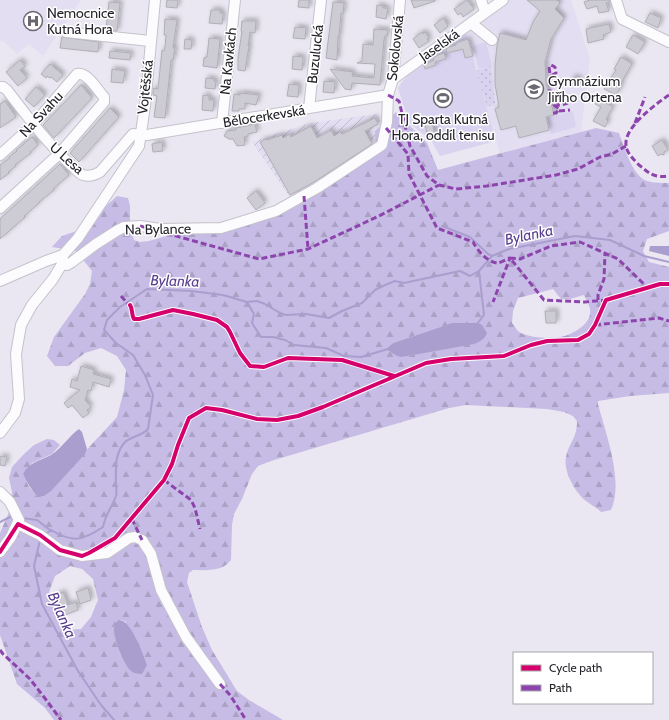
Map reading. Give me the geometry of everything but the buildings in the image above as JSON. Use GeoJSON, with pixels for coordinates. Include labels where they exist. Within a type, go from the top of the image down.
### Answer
{"type":"FeatureCollection","features":[{"type":"Feature","properties":{"kind":"street","name":"Vojtěšská"},"geometry":{"type":"LineString","coordinates":[[63,260],[139,146],[155,0]]}},
{"type":"Feature","properties":{"kind":"street","name":"Na Kavkách"},"geometry":{"type":"LineString","coordinates":[[222,122],[234,0]]}},
{"type":"Feature","properties":{"kind":"street","name":"Buzulucká"},"geometry":{"type":"LineString","coordinates":[[309,108],[321,0]]}},
{"type":"Feature","properties":{"kind":"street","name":"Sokolovská"},"geometry":{"type":"LineString","coordinates":[[388,95],[393,79],[400,0]]}},
{"type":"Feature","properties":{"kind":"street"},"geometry":{"type":"LineString","coordinates":[[481,0],[485,12]]}},
{"type":"Feature","properties":{"kind":"street","name":"Jaselská"},"geometry":{"type":"LineString","coordinates":[[393,79],[503,0]]}},
{"type":"Feature","properties":{"kind":"street"},"geometry":{"type":"LineString","coordinates":[[616,0],[622,20],[669,42]]}},
{"type":"Feature","properties":{"kind":"street"},"geometry":{"type":"LineString","coordinates":[[471,22],[492,40]]}},
{"type":"Feature","properties":{"kind":"street","name":"Vojtěšská"},"geometry":{"type":"LineString","coordinates":[[66,32],[150,41]]}},
{"type":"Feature","properties":{"kind":"street","name":"Na Svahu"},"geometry":{"type":"LineString","coordinates":[[0,155],[33,125],[77,74],[82,74],[104,98],[104,102],[59,154]]}},
{"type":"Feature","properties":{"kind":"street","name":"U Lesa"},"geometry":{"type":"LineString","coordinates":[[0,87],[8,90],[33,125],[59,154],[80,174],[90,176],[100,172],[133,134],[140,133]]}},
{"type":"Feature","properties":{"kind":"street","name":"Bělocerkevská"},"geometry":{"type":"LineString","coordinates":[[140,133],[147,135],[388,95]]}},
{"type":"Feature","properties":{"kind":"street","name":"Na Bylance"},"geometry":{"type":"LineString","coordinates":[[0,281],[46,261],[63,260],[67,265],[96,244],[124,227],[140,226],[161,229],[221,228],[265,216],[276,211],[317,188],[382,145],[387,122],[388,95]]}},
{"type":"Feature","properties":{"kind":"street"},"geometry":{"type":"LineString","coordinates":[[0,208],[59,154]]}},
{"type":"Feature","properties":{"kind":"street"},"geometry":{"type":"LineString","coordinates":[[0,433],[15,413],[19,399],[16,354],[21,325],[32,305],[53,279],[63,260]]}},
{"type":"Feature","properties":{"kind":"street"},"geometry":{"type":"LineString","coordinates":[[0,492],[10,502],[18,520],[60,550],[82,556],[107,553],[129,538],[135,537],[142,540],[151,554],[161,590],[186,637],[220,684]]}},
{"type":"Feature","properties":{"kind":"street"},"geometry":{"type":"LineString","coordinates":[[0,552],[18,520]]}},
{"type":"Feature","properties":{"kind":"shaded area","name":"Nemocnice Kutná Hora"},"geometry":{"type":"Polygon","coordinates":[[[0,0],[81,0],[43,56],[29,44],[17,54],[2,40],[0,42],[0,0]]]}},
{"type":"Feature","properties":{"kind":"shaded area","name":"Gymnázium Jiřího Ortena"},"geometry":{"type":"Polygon","coordinates":[[[508,0],[571,0],[590,59],[581,132],[500,154],[466,33],[508,0]]]}},
{"type":"Feature","properties":{"kind":"shaded area","name":"TJ Sparta Kutná Hora, oddíl tenisu"},"geometry":{"type":"Polygon","coordinates":[[[466,33],[496,141],[440,156],[431,140],[409,123],[398,88],[404,79],[420,64],[466,33]]]}},
{"type":"Feature","properties":{"kind":"shaded area"},"geometry":{"type":"Polygon","coordinates":[[[486,42],[492,66],[479,69],[473,46],[486,42]]]}},
{"type":"Feature","properties":{"kind":"shaded area"},"geometry":{"type":"Polygon","coordinates":[[[491,66],[495,104],[487,107],[476,71],[491,66]]]}},
{"type":"Feature","properties":{"kind":"shaded area"},"geometry":{"type":"Polygon","coordinates":[[[573,111],[576,127],[551,134],[547,118],[573,111]]]}},
{"type":"Feature","properties":{"kind":"shaded area"},"geometry":{"type":"Polygon","coordinates":[[[378,114],[386,145],[296,206],[252,142],[310,123],[378,114]]]}},
{"type":"Feature","properties":{"kind":"shaded area"},"geometry":{"type":"Polygon","coordinates":[[[650,246],[669,246],[669,256],[649,251],[650,246]]]}},
{"type":"Feature","properties":{"kind":"shaded area"},"geometry":{"type":"Polygon","coordinates":[[[452,323],[478,323],[482,325],[487,333],[483,339],[474,344],[402,357],[397,356],[386,349],[393,343],[452,323]]]}},
{"type":"Feature","properties":{"kind":"shaded area"},"geometry":{"type":"Polygon","coordinates":[[[79,429],[82,432],[87,449],[85,454],[51,491],[44,496],[37,496],[29,486],[23,474],[25,470],[35,462],[55,452],[79,429]]]}},
{"type":"Feature","properties":{"kind":"shaded area"},"geometry":{"type":"Polygon","coordinates":[[[118,620],[123,621],[127,625],[136,638],[147,665],[142,674],[131,671],[122,656],[114,633],[114,627],[118,620]]]}},
{"type":"Feature","properties":{"kind":"green space"},"geometry":{"type":"Polygon","coordinates":[[[396,112],[427,143],[438,170],[596,128],[619,133],[629,160],[642,178],[650,182],[669,183],[669,231],[647,239],[643,251],[649,262],[669,267],[669,393],[630,396],[598,401],[615,472],[615,498],[611,510],[601,512],[586,501],[574,487],[566,469],[566,457],[576,432],[577,421],[573,416],[564,412],[547,409],[466,405],[449,408],[271,461],[258,466],[252,474],[234,514],[232,525],[231,560],[223,567],[208,570],[193,570],[189,573],[187,582],[202,627],[212,650],[237,691],[249,700],[283,720],[54,720],[45,708],[17,684],[0,635],[0,533],[9,512],[12,492],[9,478],[12,467],[34,445],[47,439],[54,440],[60,445],[52,454],[32,463],[23,474],[29,487],[37,496],[44,496],[117,417],[124,390],[126,370],[117,356],[101,348],[85,353],[68,366],[55,366],[47,356],[54,337],[85,294],[90,284],[92,271],[76,251],[52,247],[62,236],[91,226],[106,206],[117,196],[128,198],[130,206],[130,227],[134,240],[140,242],[170,235],[219,232],[308,196],[376,154],[375,131],[396,112]],[[553,289],[518,298],[513,311],[512,323],[518,331],[532,337],[556,338],[565,336],[585,324],[590,315],[589,306],[584,295],[570,299],[561,299],[553,289]],[[443,326],[393,343],[386,349],[402,357],[425,352],[443,326]],[[70,566],[55,576],[49,592],[60,619],[68,630],[81,629],[91,617],[98,600],[93,579],[82,569],[70,566]],[[118,620],[115,634],[122,656],[126,622],[118,620]]]}},
{"type":"Feature","properties":{"kind":"waterway"},"geometry":{"type":"LineString","coordinates":[[442,226],[470,237],[492,256]]}},
{"type":"Feature","properties":{"kind":"waterway","name":"Bylanka"},"geometry":{"type":"LineString","coordinates":[[46,534],[51,530],[65,537],[77,539],[83,538],[103,527],[105,519],[116,496],[117,457],[121,447],[127,440],[143,433],[148,429],[153,395],[145,375],[133,355],[116,343],[104,330],[107,320],[120,307],[147,289],[191,291],[223,295],[247,302],[257,301],[286,315],[306,314],[329,318],[362,303],[375,290],[395,281],[404,283],[460,271],[470,276],[479,271],[492,256],[509,249],[575,236],[610,240],[644,256],[669,262]]}},
{"type":"Feature","properties":{"kind":"waterway"},"geometry":{"type":"LineString","coordinates":[[477,324],[484,315],[479,271]]}},
{"type":"Feature","properties":{"kind":"waterway"},"geometry":{"type":"LineString","coordinates":[[247,302],[254,314],[252,323],[261,337],[273,337],[285,340],[294,345],[326,348],[344,356],[361,357],[388,349]]}},
{"type":"Feature","properties":{"kind":"waterway"},"geometry":{"type":"LineString","coordinates":[[0,522],[13,517]]}},
{"type":"Feature","properties":{"kind":"waterway"},"geometry":{"type":"LineString","coordinates":[[22,518],[37,520],[50,530]]}},
{"type":"Feature","properties":{"kind":"waterway","name":"Bylanka"},"geometry":{"type":"LineString","coordinates":[[40,540],[34,566],[42,604],[78,671],[101,705],[114,720]]}},
{"type":"Feature","properties":{"kind":"marked path"},"geometry":{"type":"LineString","coordinates":[[549,67],[550,74],[552,75],[556,73],[555,67],[551,65]]}},
{"type":"Feature","properties":{"kind":"marked path"},"geometry":{"type":"LineString","coordinates":[[548,94],[550,93],[549,80],[552,75]]}},
{"type":"Feature","properties":{"kind":"marked path"},"geometry":{"type":"LineString","coordinates":[[550,93],[555,94],[557,92],[561,95],[557,97],[555,94]]}},
{"type":"Feature","properties":{"kind":"marked path"},"geometry":{"type":"LineString","coordinates":[[388,95],[399,101],[410,146],[427,176],[439,185],[456,189],[487,186],[556,175],[578,169],[600,157],[612,154],[626,146]]}},
{"type":"Feature","properties":{"kind":"marked path"},"geometry":{"type":"LineString","coordinates":[[669,95],[649,110],[635,124],[630,131],[626,145],[631,156],[646,171],[656,176],[669,176]]}},
{"type":"Feature","properties":{"kind":"marked path"},"geometry":{"type":"LineString","coordinates":[[635,123],[645,97]]}},
{"type":"Feature","properties":{"kind":"marked path"},"geometry":{"type":"LineString","coordinates":[[557,101],[558,105],[568,103]]}},
{"type":"Feature","properties":{"kind":"marked path"},"geometry":{"type":"LineString","coordinates":[[553,113],[556,113],[559,109],[554,105],[554,102]]}},
{"type":"Feature","properties":{"kind":"marked path"},"geometry":{"type":"LineString","coordinates":[[559,111],[570,110]]}},
{"type":"Feature","properties":{"kind":"marked path"},"geometry":{"type":"LineString","coordinates":[[386,128],[408,154],[409,174],[437,228],[473,242],[483,256],[490,261],[498,263],[510,258],[493,302]]}},
{"type":"Feature","properties":{"kind":"marked path"},"geometry":{"type":"LineString","coordinates":[[140,226],[259,259],[308,249],[379,216],[439,185]]}},
{"type":"Feature","properties":{"kind":"marked path"},"geometry":{"type":"LineString","coordinates":[[304,196],[308,249]]}},
{"type":"Feature","properties":{"kind":"marked path"},"geometry":{"type":"LineString","coordinates":[[607,300],[585,302],[544,300],[510,258],[520,259],[551,246],[580,242],[618,259],[648,288]]}},
{"type":"Feature","properties":{"kind":"marked path"},"geometry":{"type":"LineString","coordinates":[[598,300],[598,295],[604,279],[605,253]]}},
{"type":"Feature","properties":{"kind":"marked path"},"geometry":{"type":"LineString","coordinates":[[121,296],[132,308]]}},
{"type":"Feature","properties":{"kind":"marked path"},"geometry":{"type":"LineString","coordinates":[[595,325],[659,318],[669,321]]}},
{"type":"Feature","properties":{"kind":"marked path"},"geometry":{"type":"LineString","coordinates":[[164,480],[191,500],[195,508],[200,529]]}},
{"type":"Feature","properties":{"kind":"marked path"},"geometry":{"type":"LineString","coordinates":[[132,519],[142,540]]}},
{"type":"Feature","properties":{"kind":"marked path"},"geometry":{"type":"LineString","coordinates":[[0,650],[30,679],[61,720]]}},
{"type":"Feature","properties":{"kind":"marked path"},"geometry":{"type":"LineString","coordinates":[[220,684],[230,695],[246,720]]}},
{"type":"Feature","properties":{"kind":"cycle path"},"geometry":{"type":"LineString","coordinates":[[0,552],[18,524],[40,535],[60,550],[82,556],[115,538],[164,480],[172,464],[189,418],[206,408],[222,410],[257,419],[277,420],[298,416],[323,407],[426,363],[451,359],[504,356],[531,345],[547,341],[578,340],[589,334],[595,325],[606,300],[660,284],[669,284]]}},
{"type":"Feature","properties":{"kind":"cycle path"},"geometry":{"type":"LineString","coordinates":[[130,305],[134,319],[173,310],[217,320],[227,327],[240,353],[250,366],[264,367],[288,358],[342,360],[394,376]]}},
{"type":"Feature","properties":{"kind":"place","name":"Nemocnice Kutná Hora"},"geometry":{"type":"Point","coordinates":[33,21]}},
{"type":"Feature","properties":{"kind":"place","name":"Gymnázium Jiřího Ortena"},"geometry":{"type":"Point","coordinates":[534,89]}},
{"type":"Feature","properties":{"kind":"place","name":"TJ Sparta Kutná Hora, oddíl tenisu"},"geometry":{"type":"Point","coordinates":[443,98]}}]}
